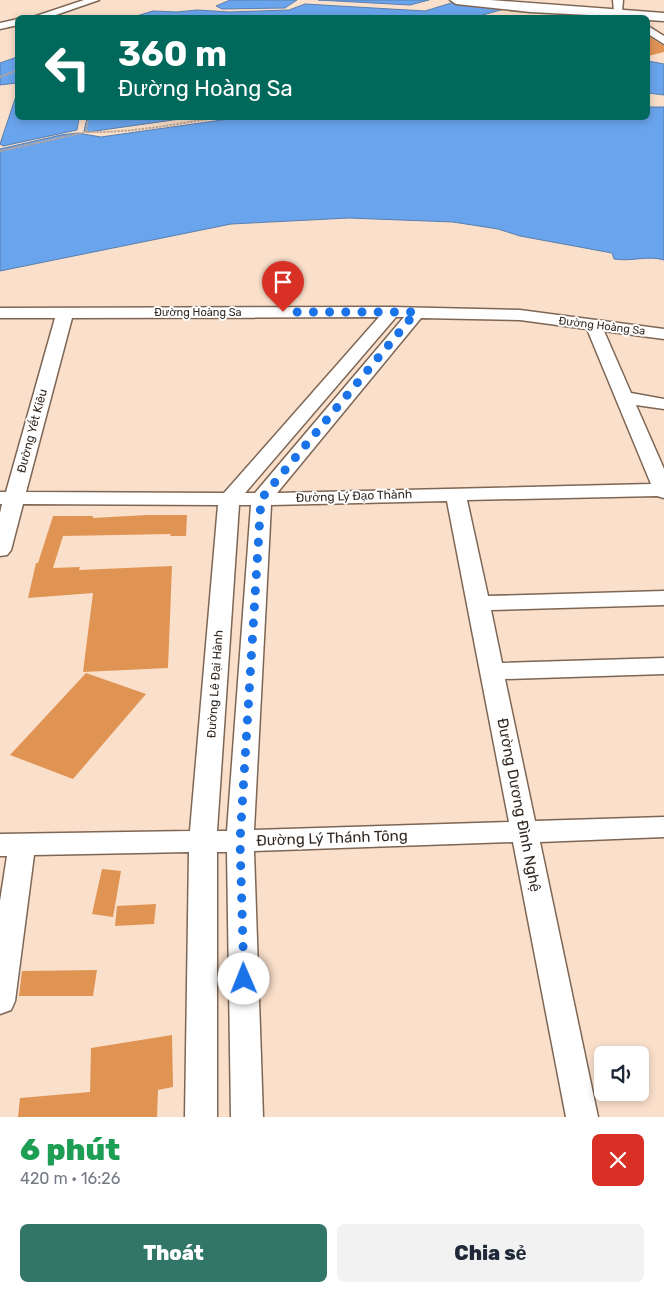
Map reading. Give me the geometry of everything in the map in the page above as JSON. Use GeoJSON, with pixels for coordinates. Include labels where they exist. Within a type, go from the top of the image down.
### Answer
{"type":"FeatureCollection","features":[{"type":"Feature","properties":{"kind":"main road"},"geometry":{"type":"LineString","coordinates":[[456,0],[624,15]]}},
{"type":"Feature","properties":{"kind":"main road"},"geometry":{"type":"LineString","coordinates":[[495,0],[618,5],[664,12]]}},
{"type":"Feature","properties":{"kind":"main road"},"geometry":{"type":"LineString","coordinates":[[650,17],[664,17]]}},
{"type":"Feature","properties":{"kind":"street"},"geometry":{"type":"LineString","coordinates":[[43,15],[94,0]]}},
{"type":"Feature","properties":{"kind":"street"},"geometry":{"type":"LineString","coordinates":[[0,26],[15,23]]}},
{"type":"Feature","properties":{"kind":"street"},"geometry":{"type":"LineString","coordinates":[[650,30],[664,41]]}},
{"type":"Feature","properties":{"kind":"street","name":"Đường Yết Kiêu"},"geometry":{"type":"LineString","coordinates":[[0,550],[7,498],[65,312]]}},
{"type":"Feature","properties":{"kind":"street"},"geometry":{"type":"LineString","coordinates":[[229,499],[392,312]]}},
{"type":"Feature","properties":{"kind":"street"},"geometry":{"type":"LineString","coordinates":[[247,1117],[240,841],[261,499],[416,312]]}},
{"type":"Feature","properties":{"kind":"street","name":"Đường Hoàng Sa"},"geometry":{"type":"LineString","coordinates":[[0,313],[416,312],[520,315],[664,334]]}},
{"type":"Feature","properties":{"kind":"street"},"geometry":{"type":"LineString","coordinates":[[593,324],[664,491]]}},
{"type":"Feature","properties":{"kind":"street"},"geometry":{"type":"LineString","coordinates":[[624,397],[664,404]]}},
{"type":"Feature","properties":{"kind":"street","name":"Đường Lý Đạo Thành"},"geometry":{"type":"LineString","coordinates":[[7,498],[261,499],[664,491]]}},
{"type":"Feature","properties":{"kind":"street","name":"Đường Dương Đình Nghệ"},"geometry":{"type":"LineString","coordinates":[[456,494],[582,1117]]}},
{"type":"Feature","properties":{"kind":"street","name":"Đường Lê Đại Hành"},"geometry":{"type":"LineString","coordinates":[[201,1117],[203,842],[229,499]]}},
{"type":"Feature","properties":{"kind":"street"},"geometry":{"type":"LineString","coordinates":[[478,603],[664,598]]}},
{"type":"Feature","properties":{"kind":"street"},"geometry":{"type":"LineString","coordinates":[[492,670],[664,666]]}},
{"type":"Feature","properties":{"kind":"street","name":"Đường Lý Thánh Tông"},"geometry":{"type":"LineString","coordinates":[[11,845],[240,841],[664,827]]}},
{"type":"Feature","properties":{"kind":"street"},"geometry":{"type":"LineString","coordinates":[[0,1001],[11,845]]}},
{"type":"Feature","properties":{"kind":"path"},"geometry":{"type":"LineString","coordinates":[[0,77],[15,71]]}},
{"type":"Feature","properties":{"kind":"path"},"geometry":{"type":"LineString","coordinates":[[86,132],[88,120]]}},
{"type":"Feature","properties":{"kind":"path"},"geometry":{"type":"LineString","coordinates":[[0,151],[86,132],[133,132],[202,120]]}},
{"type":"Feature","properties":{"kind":"water"},"geometry":{"type":"Polygon","coordinates":[[[230,0],[297,0],[285,8],[222,9],[216,6],[230,0]]]}},
{"type":"Feature","properties":{"kind":"water"},"geometry":{"type":"Polygon","coordinates":[[[318,0],[429,0],[410,5],[318,0]]]}},
{"type":"Feature","properties":{"kind":"water"},"geometry":{"type":"Polygon","coordinates":[[[461,0],[502,0],[499,1],[522,4],[483,15],[140,15],[153,11],[177,12],[197,10],[229,12],[289,10],[305,4],[425,11],[461,0]]]}},
{"type":"Feature","properties":{"kind":"water"},"geometry":{"type":"Polygon","coordinates":[[[15,58],[15,83],[0,85],[0,63],[15,58]]]}},
{"type":"Feature","properties":{"kind":"water"},"geometry":{"type":"Polygon","coordinates":[[[650,61],[664,64],[664,95],[650,93],[650,61]]]}},
{"type":"Feature","properties":{"kind":"water"},"geometry":{"type":"Polygon","coordinates":[[[15,99],[15,120],[79,120],[77,130],[3,146],[0,144],[15,99]]]}},
{"type":"Feature","properties":{"kind":"water"},"geometry":{"type":"Polygon","coordinates":[[[650,107],[664,107],[664,260],[652,258],[614,259],[612,253],[520,236],[498,229],[453,222],[349,218],[231,224],[0,271],[0,149],[77,133],[101,137],[222,120],[650,120],[650,107]]]}},
{"type":"Feature","properties":{"kind":"water"},"geometry":{"type":"Polygon","coordinates":[[[87,120],[173,120],[88,132],[84,131],[87,120]]]}},
{"type":"Feature","properties":{"kind":"building"},"geometry":{"type":"Polygon","coordinates":[[[650,37],[664,46],[664,52],[650,56],[650,37]]]}},
{"type":"Feature","properties":{"kind":"building"},"geometry":{"type":"Polygon","coordinates":[[[187,515],[186,536],[170,536],[171,534],[63,536],[53,568],[80,567],[79,570],[172,566],[168,668],[83,672],[93,593],[28,598],[36,563],[38,563],[53,516],[93,516],[93,518],[187,515]]]}},
{"type":"Feature","properties":{"kind":"building"},"geometry":{"type":"Polygon","coordinates":[[[86,673],[146,694],[73,779],[10,755],[86,673]]]}},
{"type":"Feature","properties":{"kind":"building"},"geometry":{"type":"Polygon","coordinates":[[[102,869],[121,871],[113,917],[92,914],[102,869]]]}},
{"type":"Feature","properties":{"kind":"building"},"geometry":{"type":"Polygon","coordinates":[[[156,904],[154,924],[115,926],[117,906],[156,904]]]}},
{"type":"Feature","properties":{"kind":"building"},"geometry":{"type":"Polygon","coordinates":[[[97,970],[93,996],[19,996],[22,971],[97,970]]]}},
{"type":"Feature","properties":{"kind":"building"},"geometry":{"type":"Polygon","coordinates":[[[172,1035],[173,1087],[158,1090],[157,1117],[18,1117],[20,1098],[90,1092],[91,1048],[172,1035]]]}},
{"type":"Feature","properties":{"kind":"route"},"geometry":{"type":"LineString","coordinates":[[244,979],[240,841],[261,499],[416,312],[283,312]]}}]}
